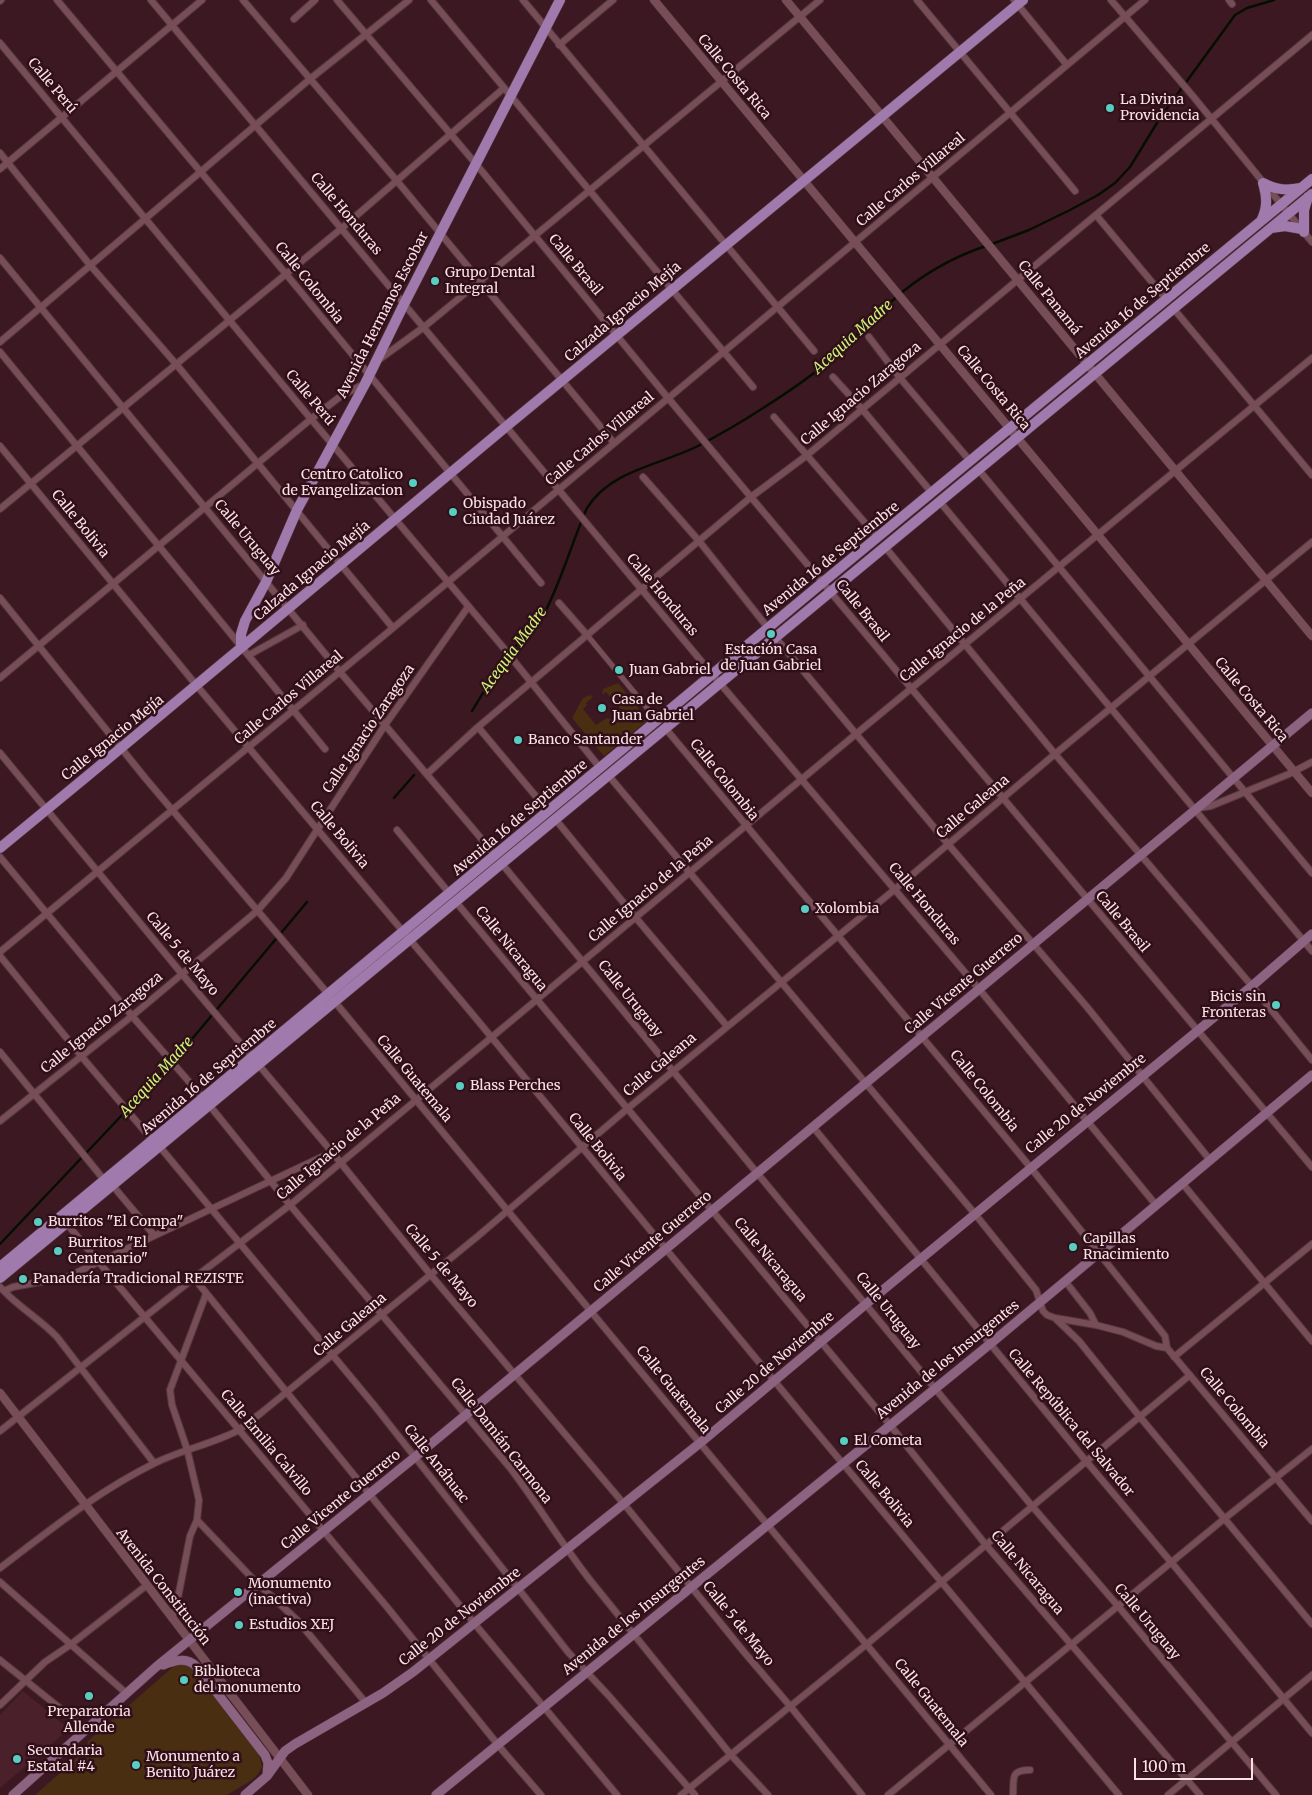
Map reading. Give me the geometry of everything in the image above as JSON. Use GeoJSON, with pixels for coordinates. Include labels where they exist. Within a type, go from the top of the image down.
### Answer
{"type":"FeatureCollection","features":[{"type":"Feature","properties":{"kind":"main road","name":"Avenida Hermanos Escobar"},"geometry":{"type":"LineString","coordinates":[[241,647],[241,634],[245,622],[266,581],[297,510],[367,380],[440,232],[476,164],[507,92],[546,30],[560,0]]}},
{"type":"Feature","properties":{"kind":"main road","name":"Calzada Ignacio Mejía"},"geometry":{"type":"LineString","coordinates":[[241,647],[290,609],[395,519],[883,116],[1018,2]]}},
{"type":"Feature","properties":{"kind":"main road","name":"Avenida 16 de Septiembre"},"geometry":{"type":"LineString","coordinates":[[1014,433],[1088,364],[1312,179]]}},
{"type":"Feature","properties":{"kind":"main road"},"geometry":{"type":"LineString","coordinates":[[1263,184],[1277,189],[1290,190],[1302,188]]}},
{"type":"Feature","properties":{"kind":"main road"},"geometry":{"type":"LineString","coordinates":[[1261,222],[1267,205],[1263,184]]}},
{"type":"Feature","properties":{"kind":"main road"},"geometry":{"type":"LineString","coordinates":[[1270,228],[1285,226],[1303,230],[1304,214],[1310,195]]}},
{"type":"Feature","properties":{"kind":"main road","name":"Avenida 16 de Septiembre"},"geometry":{"type":"LineString","coordinates":[[662,725],[713,675],[932,493],[975,465],[1014,433],[1095,373],[1310,195]]}},
{"type":"Feature","properties":{"kind":"main road","name":"Avenida 16 de Septiembre"},"geometry":{"type":"LineString","coordinates":[[0,1267],[157,1144],[662,725],[720,684],[940,502],[975,465]]}},
{"type":"Feature","properties":{"kind":"main road","name":"Calle Ignacio Mejía"},"geometry":{"type":"LineString","coordinates":[[0,848],[197,686],[241,647]]}},
{"type":"Feature","properties":{"kind":"main road","name":"Calle Vicente Guerrero"},"geometry":{"type":"LineString","coordinates":[[13,1795],[156,1667],[260,1584],[666,1250],[1312,713]]}},
{"type":"Feature","properties":{"kind":"main road","name":"Calle 20 de Noviembre"},"geometry":{"type":"LineString","coordinates":[[245,1795],[267,1776],[295,1744],[395,1686],[700,1443],[1252,986],[1312,934]]}},
{"type":"Feature","properties":{"kind":"main road","name":"Avenida de los Insurgentes"},"geometry":{"type":"LineString","coordinates":[[436,1795],[990,1344],[1312,1075]]}},
{"type":"Feature","properties":{"kind":"main road","name":"Avenida 16 de Septiembre"},"geometry":{"type":"LineString","coordinates":[[0,1278],[67,1224],[109,1183]]}},
{"type":"Feature","properties":{"kind":"main road"},"geometry":{"type":"LineString","coordinates":[[156,1667],[177,1660],[193,1663],[265,1755],[268,1763],[267,1776]]}},
{"type":"Feature","properties":{"kind":"street","name":"Calle Colombia"},"geometry":{"type":"LineString","coordinates":[[57,0],[286,274],[367,380],[451,473],[541,583]]}},
{"type":"Feature","properties":{"kind":"street","name":"Calle Honduras"},"geometry":{"type":"LineString","coordinates":[[150,0],[342,228],[720,684],[979,989],[1156,1204]]}},
{"type":"Feature","properties":{"kind":"street"},"geometry":{"type":"LineString","coordinates":[[0,169],[202,0]]}},
{"type":"Feature","properties":{"kind":"street"},"geometry":{"type":"LineString","coordinates":[[243,0],[440,232],[614,443]]}},
{"type":"Feature","properties":{"kind":"street"},"geometry":{"type":"LineString","coordinates":[[294,19],[315,0]]}},
{"type":"Feature","properties":{"kind":"street","name":"Calle Brasil"},"geometry":{"type":"LineString","coordinates":[[337,0],[476,164],[910,690],[1312,1167]]}},
{"type":"Feature","properties":{"kind":"street"},"geometry":{"type":"LineString","coordinates":[[0,342],[310,79],[410,0]]}},
{"type":"Feature","properties":{"kind":"street"},"geometry":{"type":"LineString","coordinates":[[431,0],[753,387]]}},
{"type":"Feature","properties":{"kind":"street"},"geometry":{"type":"LineString","coordinates":[[523,0],[814,351]]}},
{"type":"Feature","properties":{"kind":"street"},"geometry":{"type":"LineString","coordinates":[[559,45],[613,0]]}},
{"type":"Feature","properties":{"kind":"street","name":"Calle Costa Rica"},"geometry":{"type":"LineString","coordinates":[[654,0],[1312,793]]}},
{"type":"Feature","properties":{"kind":"street","name":"Calle Panamá"},"geometry":{"type":"LineString","coordinates":[[786,0],[1312,636]]}},
{"type":"Feature","properties":{"kind":"street"},"geometry":{"type":"LineString","coordinates":[[376,362],[424,327],[480,282],[820,0]]}},
{"type":"Feature","properties":{"kind":"street"},"geometry":{"type":"LineString","coordinates":[[917,0],[1075,191]]}},
{"type":"Feature","properties":{"kind":"street"},"geometry":{"type":"LineString","coordinates":[[1111,0],[1179,79],[1312,242]]}},
{"type":"Feature","properties":{"kind":"street","name":"Calle Carlos Villareal"},"geometry":{"type":"LineString","coordinates":[[0,952],[934,178],[1144,0]]}},
{"type":"Feature","properties":{"kind":"street"},"geometry":{"type":"LineString","coordinates":[[1018,2],[1067,65]]}},
{"type":"Feature","properties":{"kind":"street","name":"Calle Ignacio Zaragoza"},"geometry":{"type":"LineString","coordinates":[[423,769],[478,727],[751,497],[806,456],[1312,35]]}},
{"type":"Feature","properties":{"kind":"street","name":"Calle Perú"},"geometry":{"type":"LineString","coordinates":[[0,43],[780,983],[975,1214],[1036,1290],[1043,1311],[1055,1318]]}},
{"type":"Feature","properties":{"kind":"street"},"geometry":{"type":"LineString","coordinates":[[0,509],[342,228],[451,135],[507,92]]}},
{"type":"Feature","properties":{"kind":"street"},"geometry":{"type":"LineString","coordinates":[[0,153],[90,266],[176,364],[393,628]]}},
{"type":"Feature","properties":{"kind":"street"},"geometry":{"type":"LineString","coordinates":[[1096,215],[1166,299]]}},
{"type":"Feature","properties":{"kind":"street","name":"Calle Uruguay"},"geometry":{"type":"LineString","coordinates":[[0,258],[340,672],[758,1172],[1032,1506],[1276,1795]]}},
{"type":"Feature","properties":{"kind":"street"},"geometry":{"type":"LineString","coordinates":[[1173,308],[1312,476]]}},
{"type":"Feature","properties":{"kind":"street"},"geometry":{"type":"LineString","coordinates":[[869,337],[900,378],[975,465],[1148,677],[1312,873]]}},
{"type":"Feature","properties":{"kind":"street"},"geometry":{"type":"LineString","coordinates":[[0,352],[325,749]]}},
{"type":"Feature","properties":{"kind":"street","name":"Calle Ignacio de la Peña"},"geometry":{"type":"LineString","coordinates":[[0,1431],[240,1242],[290,1205],[1312,358]]}},
{"type":"Feature","properties":{"kind":"street"},"geometry":{"type":"LineString","coordinates":[[834,377],[932,493]]}},
{"type":"Feature","properties":{"kind":"street"},"geometry":{"type":"LineString","coordinates":[[0,678],[311,419],[341,396],[367,380]]}},
{"type":"Feature","properties":{"kind":"street"},"geometry":{"type":"LineString","coordinates":[[774,417],[878,538]]}},
{"type":"Feature","properties":{"kind":"street","name":"Calle Bolivia"},"geometry":{"type":"LineString","coordinates":[[0,446],[197,686],[492,1037],[581,1148],[1119,1795]]}},
{"type":"Feature","properties":{"kind":"street"},"geometry":{"type":"LineString","coordinates":[[644,477],[768,628]]}},
{"type":"Feature","properties":{"kind":"street"},"geometry":{"type":"LineString","coordinates":[[940,502],[1312,951]]}},
{"type":"Feature","properties":{"kind":"street","name":"Calle Galeana"},"geometry":{"type":"LineString","coordinates":[[0,1568],[84,1504],[154,1463],[238,1430],[286,1393],[1312,542]]}},
{"type":"Feature","properties":{"kind":"street"},"geometry":{"type":"LineString","coordinates":[[885,547],[1055,754],[1142,855],[1312,1060]]}},
{"type":"Feature","properties":{"kind":"street","name":"Calle Guatemala"},"geometry":{"type":"LineString","coordinates":[[0,598],[173,810],[592,1311],[990,1795]]}},
{"type":"Feature","properties":{"kind":"street","name":"Calle Colombia"},"geometry":{"type":"LineString","coordinates":[[559,603],[588,635],[1031,1168],[1165,1336],[1167,1348],[1174,1357],[1312,1521]]}},
{"type":"Feature","properties":{"kind":"street","name":"Calle Ignacio Zaragoza"},"geometry":{"type":"LineString","coordinates":[[0,1121],[82,1057],[257,911],[286,878],[385,725],[468,607]]}},
{"type":"Feature","properties":{"kind":"street"},"geometry":{"type":"LineString","coordinates":[[249,655],[303,625]]}},
{"type":"Feature","properties":{"kind":"street"},"geometry":{"type":"LineString","coordinates":[[776,637],[1210,1160]]}},
{"type":"Feature","properties":{"kind":"street"},"geometry":{"type":"LineString","coordinates":[[478,727],[727,1026]]}},
{"type":"Feature","properties":{"kind":"street","name":"Calle 5 de Mayo"},"geometry":{"type":"LineString","coordinates":[[0,753],[332,1152],[430,1274],[624,1504],[862,1795]]}},
{"type":"Feature","properties":{"kind":"street"},"geometry":{"type":"LineString","coordinates":[[1197,810],[1246,792],[1312,762]]}},
{"type":"Feature","properties":{"kind":"street","name":"Calle Nicaragua"},"geometry":{"type":"LineString","coordinates":[[397,830],[890,1425],[986,1545],[1200,1795]]}},
{"type":"Feature","properties":{"kind":"street","name":"Calle Damián Carmona"},"geometry":{"type":"LineString","coordinates":[[0,857],[132,1016],[207,1102],[290,1205],[466,1415],[532,1497],[567,1550],[731,1755],[768,1795]]}},
{"type":"Feature","properties":{"kind":"street","name":"Calle Anáhuac"},"geometry":{"type":"LineString","coordinates":[[0,956],[82,1057],[240,1242],[333,1355],[568,1652],[695,1795]]}},
{"type":"Feature","properties":{"kind":"street"},"geometry":{"type":"LineString","coordinates":[[0,1052],[88,1160],[154,1235]]}},
{"type":"Feature","properties":{"kind":"street","name":"Calle República del Salvador"},"geometry":{"type":"LineString","coordinates":[[813,1127],[1086,1462],[1312,1733]]}},
{"type":"Feature","properties":{"kind":"street"},"geometry":{"type":"LineString","coordinates":[[2,1289],[67,1277],[332,1152]]}},
{"type":"Feature","properties":{"kind":"street"},"geometry":{"type":"LineString","coordinates":[[1182,1183],[1312,1341]]}},
{"type":"Feature","properties":{"kind":"street","name":"Calle Emilia Calvillo"},"geometry":{"type":"LineString","coordinates":[[67,1224],[541,1795]]}},
{"type":"Feature","properties":{"kind":"street"},"geometry":{"type":"LineString","coordinates":[[1174,1357],[1312,1244]]}},
{"type":"Feature","properties":{"kind":"street"},"geometry":{"type":"LineString","coordinates":[[194,1278],[474,1623],[617,1795]]}},
{"type":"Feature","properties":{"kind":"street"},"geometry":{"type":"LineString","coordinates":[[1065,1281],[1090,1313],[1096,1325]]}},
{"type":"Feature","properties":{"kind":"street"},"geometry":{"type":"LineString","coordinates":[[2,1289],[14,1301],[47,1326],[57,1337],[154,1463]]}},
{"type":"Feature","properties":{"kind":"street"},"geometry":{"type":"LineString","coordinates":[[172,1618],[176,1608],[190,1536],[197,1520],[199,1500],[187,1449],[170,1397],[172,1382],[206,1294]]}},
{"type":"Feature","properties":{"kind":"street"},"geometry":{"type":"LineString","coordinates":[[1055,1318],[1123,1332],[1156,1346],[1167,1348]]}},
{"type":"Feature","properties":{"kind":"street"},"geometry":{"type":"LineString","coordinates":[[1055,1318],[1079,1341],[1312,1624]]}},
{"type":"Feature","properties":{"kind":"street"},"geometry":{"type":"LineString","coordinates":[[681,1795],[867,1644],[1190,1375]]}},
{"type":"Feature","properties":{"kind":"street","name":"Avenida Constitución"},"geometry":{"type":"LineString","coordinates":[[0,1393],[308,1795]]}},
{"type":"Feature","properties":{"kind":"street"},"geometry":{"type":"LineString","coordinates":[[888,1795],[1171,1562],[1312,1449]]}},
{"type":"Feature","properties":{"kind":"street"},"geometry":{"type":"LineString","coordinates":[[197,1520],[304,1627],[366,1703]]}},
{"type":"Feature","properties":{"kind":"street"},"geometry":{"type":"LineString","coordinates":[[0,1582],[126,1693]]}},
{"type":"Feature","properties":{"kind":"street"},"geometry":{"type":"LineString","coordinates":[[0,1705],[45,1662],[147,1585]]}},
{"type":"Feature","properties":{"kind":"street"},"geometry":{"type":"LineString","coordinates":[[0,1660],[86,1729]]}},
{"type":"Feature","properties":{"kind":"street"},"geometry":{"type":"LineString","coordinates":[[1168,1795],[1312,1676]]}},
{"type":"Feature","properties":{"kind":"street"},"geometry":{"type":"LineString","coordinates":[[1013,1795],[1015,1774],[1020,1770],[1030,1770]]}},
{"type":"Feature","properties":{"kind":"shaded area"},"geometry":{"type":"Polygon","coordinates":[[[618,683],[648,720],[604,756],[572,718],[583,698],[590,695],[593,697],[586,703],[587,705],[583,709],[596,725],[607,718],[613,720],[619,715],[622,710],[619,707],[624,703],[620,698],[615,702],[606,692],[602,695],[603,689],[618,683]]]}},
{"type":"Feature","properties":{"kind":"shaded area"},"geometry":{"type":"Polygon","coordinates":[[[187,1665],[194,1669],[259,1754],[262,1767],[252,1780],[227,1795],[35,1795],[87,1749],[88,1741],[173,1667],[187,1665]]]}},
{"type":"Feature","properties":{"kind":"shaded area","name":"Secundaria Estatal #4"},"geometry":{"type":"Polygon","coordinates":[[[23,1691],[69,1729],[0,1788],[0,1715],[23,1691]]]}},
{"type":"Feature","properties":{"kind":"waterway","name":"Acequia Madre"},"geometry":{"type":"LineString","coordinates":[[992,244],[1029,230],[1070,210],[1098,195],[1115,183],[1130,167],[1160,118],[1235,15],[1247,8],[1274,0]]}},
{"type":"Feature","properties":{"kind":"waterway","name":"Acequia Madre"},"geometry":{"type":"LineString","coordinates":[[472,711],[503,662],[545,612],[557,587],[587,508],[597,495],[623,477],[698,446],[770,404],[828,362],[902,292],[948,262],[986,246]]}},
{"type":"Feature","properties":{"kind":"waterway","name":"Acequia Madre"},"geometry":{"type":"LineString","coordinates":[[394,798],[414,775]]}},
{"type":"Feature","properties":{"kind":"waterway","name":"Acequia Madre"},"geometry":{"type":"LineString","coordinates":[[0,1244],[176,1058],[307,902]]}},
{"type":"Feature","properties":{"kind":"place","name":"La Divina Providencia"},"geometry":{"type":"Point","coordinates":[1110,108]}},
{"type":"Feature","properties":{"kind":"place","name":"Grupo Dental Integral"},"geometry":{"type":"Point","coordinates":[435,281]}},
{"type":"Feature","properties":{"kind":"place","name":"Centro Catolico de Evangelizacion"},"geometry":{"type":"Point","coordinates":[413,483]}},
{"type":"Feature","properties":{"kind":"place","name":"Obispado Ciudad Juárez"},"geometry":{"type":"Point","coordinates":[453,512]}},
{"type":"Feature","properties":{"kind":"place","name":"Estación Casa de Juan Gabriel"},"geometry":{"type":"Point","coordinates":[771,634]}},
{"type":"Feature","properties":{"kind":"place","name":"Juan Gabriel"},"geometry":{"type":"Point","coordinates":[619,670]}},
{"type":"Feature","properties":{"kind":"place","name":"Casa de Juan Gabriel"},"geometry":{"type":"Point","coordinates":[602,708]}},
{"type":"Feature","properties":{"kind":"place","name":"Banco Santander"},"geometry":{"type":"Point","coordinates":[518,740]}},
{"type":"Feature","properties":{"kind":"place","name":"Xolombia"},"geometry":{"type":"Point","coordinates":[805,909]}},
{"type":"Feature","properties":{"kind":"place","name":"Bicis sin Fronteras"},"geometry":{"type":"Point","coordinates":[1276,1005]}},
{"type":"Feature","properties":{"kind":"place","name":"Blass Perches"},"geometry":{"type":"Point","coordinates":[460,1086]}},
{"type":"Feature","properties":{"kind":"place","name":"Burritos \"El Compa\""},"geometry":{"type":"Point","coordinates":[38,1222]}},
{"type":"Feature","properties":{"kind":"place","name":"Capillas Rnacimiento"},"geometry":{"type":"Point","coordinates":[1073,1247]}},
{"type":"Feature","properties":{"kind":"place","name":"Burritos \"El Centenario\""},"geometry":{"type":"Point","coordinates":[58,1251]}},
{"type":"Feature","properties":{"kind":"place","name":"Panadería Tradicional REZISTE"},"geometry":{"type":"Point","coordinates":[23,1279]}},
{"type":"Feature","properties":{"kind":"place","name":"El Cometa"},"geometry":{"type":"Point","coordinates":[844,1441]}},
{"type":"Feature","properties":{"kind":"place","name":"Monumento (inactiva)"},"geometry":{"type":"Point","coordinates":[238,1592]}},
{"type":"Feature","properties":{"kind":"place","name":"Estudios XEJ"},"geometry":{"type":"Point","coordinates":[239,1625]}},
{"type":"Feature","properties":{"kind":"place","name":"Biblioteca del monumento"},"geometry":{"type":"Point","coordinates":[184,1680]}},
{"type":"Feature","properties":{"kind":"place","name":"Preparatoria Allende"},"geometry":{"type":"Point","coordinates":[89,1696]}},
{"type":"Feature","properties":{"kind":"place","name":"Secundaria Estatal #4"},"geometry":{"type":"Point","coordinates":[17,1759]}},
{"type":"Feature","properties":{"kind":"place","name":"Monumento a Benito Juárez"},"geometry":{"type":"Point","coordinates":[136,1765]}}]}
